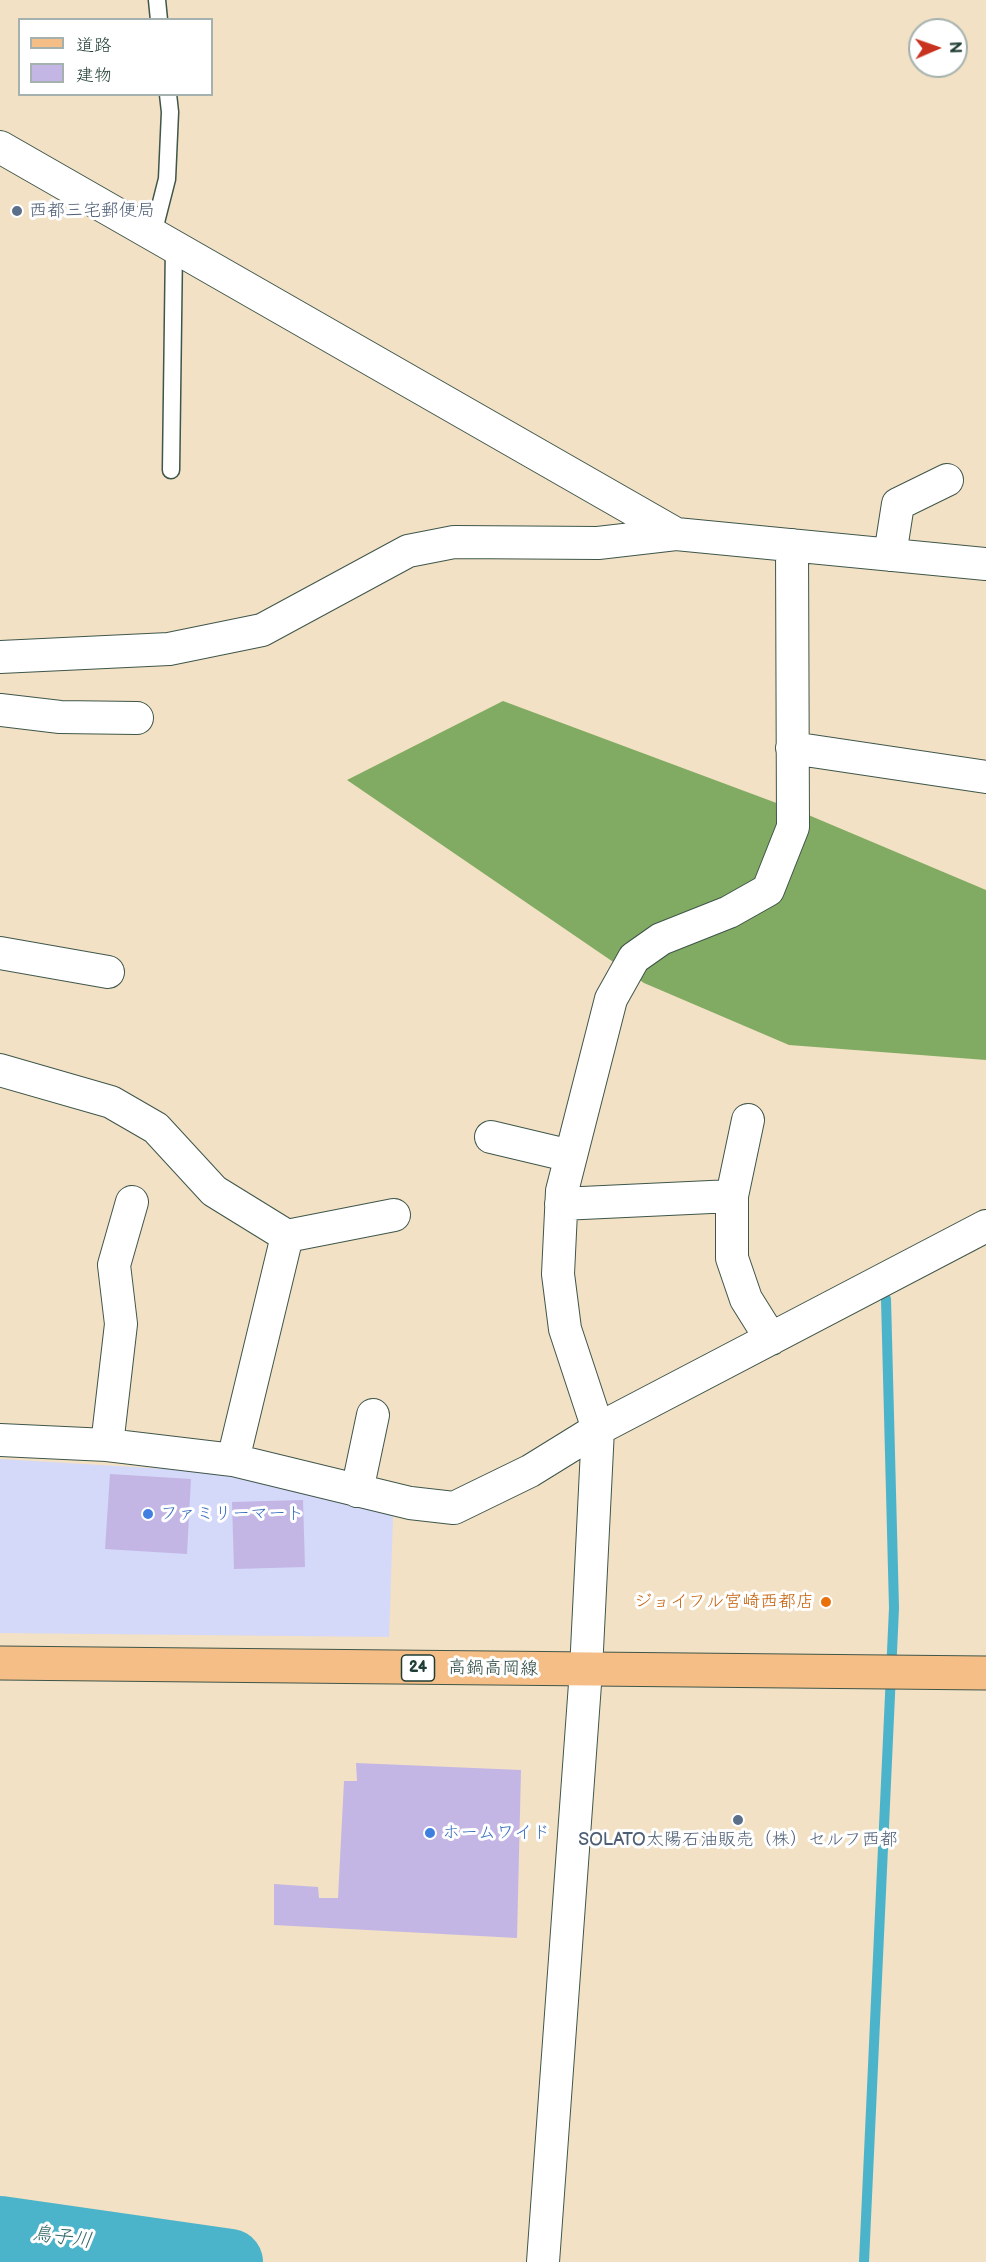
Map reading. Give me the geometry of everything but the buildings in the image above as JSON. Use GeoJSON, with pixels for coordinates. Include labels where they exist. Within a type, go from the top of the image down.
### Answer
{"type":"FeatureCollection","features":[{"type":"Feature","properties":{"kind":"main road","name":"高鍋高岡線"},"geometry":{"type":"LineString","coordinates":[[0,1663],[986,1673]]}},
{"type":"Feature","properties":{"kind":"street"},"geometry":{"type":"LineString","coordinates":[[0,147],[675,534]]}},
{"type":"Feature","properties":{"kind":"street"},"geometry":{"type":"LineString","coordinates":[[890,555],[898,504],[947,480]]}},
{"type":"Feature","properties":{"kind":"street"},"geometry":{"type":"LineString","coordinates":[[0,657],[169,649],[262,630],[408,551],[454,542],[598,543],[675,534],[986,564]]}},
{"type":"Feature","properties":{"kind":"street"},"geometry":{"type":"LineString","coordinates":[[543,2262],[586,1670],[598,1430],[565,1329],[558,1274],[561,1204],[611,999],[634,958],[661,939],[729,912],[768,890],[793,827],[792,545]]}},
{"type":"Feature","properties":{"kind":"street"},"geometry":{"type":"LineString","coordinates":[[0,710],[60,717],[137,718]]}},
{"type":"Feature","properties":{"kind":"street"},"geometry":{"type":"LineString","coordinates":[[792,748],[986,777]]}},
{"type":"Feature","properties":{"kind":"street"},"geometry":{"type":"LineString","coordinates":[[0,953],[108,972]]}},
{"type":"Feature","properties":{"kind":"street"},"geometry":{"type":"LineString","coordinates":[[0,1070],[111,1102],[120,1107],[156,1128],[214,1191],[287,1236],[394,1215]]}},
{"type":"Feature","properties":{"kind":"street"},"geometry":{"type":"LineString","coordinates":[[748,1120],[732,1196],[732,1258],[746,1299],[771,1339]]}},
{"type":"Feature","properties":{"kind":"street"},"geometry":{"type":"LineString","coordinates":[[491,1137],[571,1156]]}},
{"type":"Feature","properties":{"kind":"street"},"geometry":{"type":"LineString","coordinates":[[561,1204],[732,1196]]}},
{"type":"Feature","properties":{"kind":"street"},"geometry":{"type":"LineString","coordinates":[[107,1445],[121,1324],[114,1265],[132,1202]]}},
{"type":"Feature","properties":{"kind":"street"},"geometry":{"type":"LineString","coordinates":[[0,1440],[107,1445],[233,1461],[410,1503],[454,1508],[530,1471],[598,1430],[986,1226]]}},
{"type":"Feature","properties":{"kind":"street"},"geometry":{"type":"LineString","coordinates":[[233,1461],[287,1236]]}},
{"type":"Feature","properties":{"kind":"street"},"geometry":{"type":"LineString","coordinates":[[357,1491],[373,1415]]}},
{"type":"Feature","properties":{"kind":"lane"},"geometry":{"type":"LineString","coordinates":[[157,0],[159,18]]}},
{"type":"Feature","properties":{"kind":"lane"},"geometry":{"type":"LineString","coordinates":[[168,96],[170,112],[163,240],[171,470]]}},
{"type":"Feature","properties":{"kind":"shaded area"},"geometry":{"type":"Polygon","coordinates":[[[0,1459],[217,1472],[393,1516],[389,1637],[0,1633],[0,1459]]]}},
{"type":"Feature","properties":{"kind":"green space"},"geometry":{"type":"Polygon","coordinates":[[[503,701],[806,814],[986,890],[986,1060],[789,1045],[644,983],[347,780],[503,701]]]}},
{"type":"Feature","properties":{"kind":"waterway"},"geometry":{"type":"LineString","coordinates":[[864,2262],[894,1608],[886,1299]]}},
{"type":"Feature","properties":{"kind":"waterway","name":"鳥子川"},"geometry":{"type":"LineString","coordinates":[[0,2229],[230,2262]]}},
{"type":"Feature","properties":{"kind":"place","name":"西都三宅郵便局"},"geometry":{"type":"Point","coordinates":[17,211]}},
{"type":"Feature","properties":{"kind":"place","name":"ファミリーマート"},"geometry":{"type":"Point","coordinates":[148,1514]}},
{"type":"Feature","properties":{"kind":"place","name":"ジョイフル宮崎西都店"},"geometry":{"type":"Point","coordinates":[826,1602]}},
{"type":"Feature","properties":{"kind":"place","name":"SOLATO太陽石油販売（株）セルフ西都"},"geometry":{"type":"Point","coordinates":[738,1820]}},
{"type":"Feature","properties":{"kind":"place","name":"ホームワイド"},"geometry":{"type":"Point","coordinates":[430,1833]}}]}
